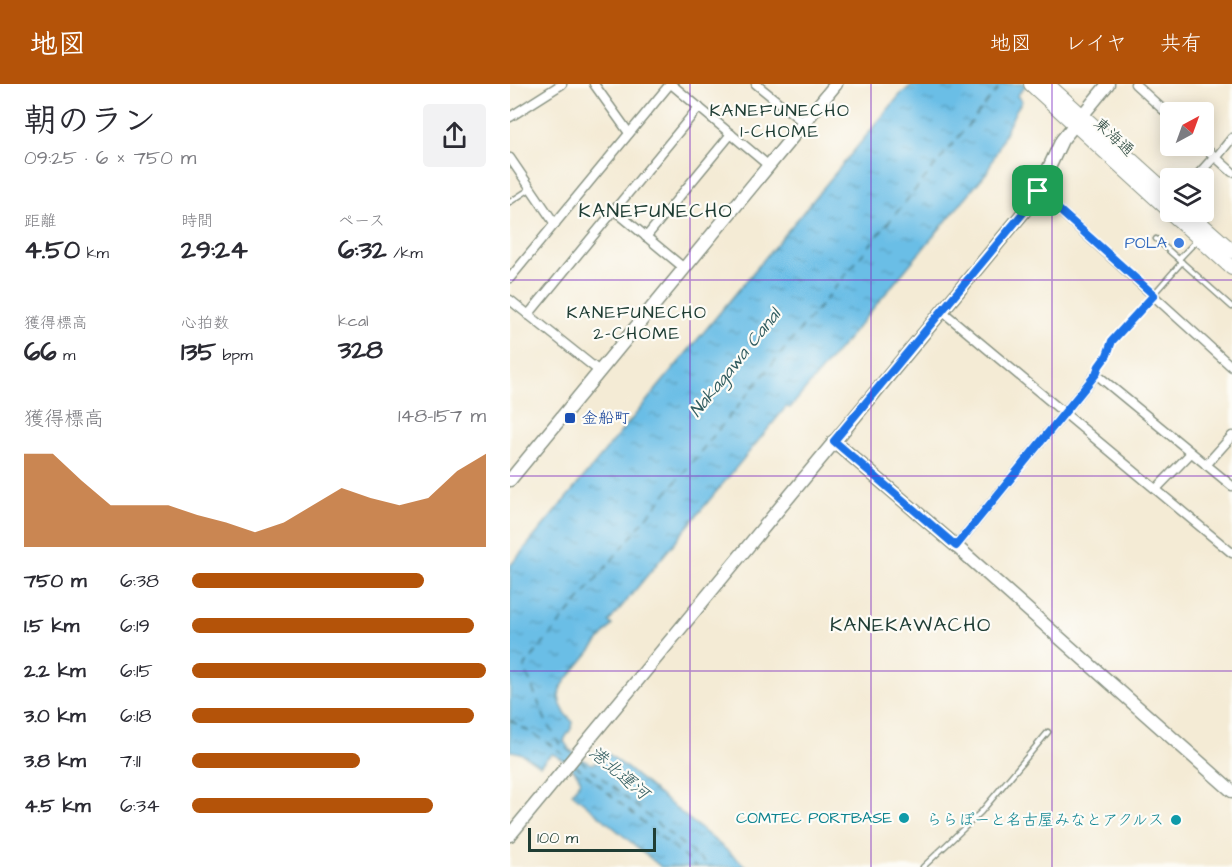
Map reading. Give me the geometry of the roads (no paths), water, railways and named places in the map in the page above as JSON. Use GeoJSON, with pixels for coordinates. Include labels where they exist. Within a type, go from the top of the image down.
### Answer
{"type":"FeatureCollection","features":[{"type":"Feature","properties":{"kind":"main road"},"geometry":{"type":"LineString","coordinates":[[1038,85],[1160,187]]}},
{"type":"Feature","properties":{"kind":"main road","name":"東海通"},"geometry":{"type":"LineString","coordinates":[[1078,120],[1160,201]]}},
{"type":"Feature","properties":{"kind":"main road","name":"東海通"},"geometry":{"type":"LineString","coordinates":[[1182,222],[1232,268]]}},
{"type":"Feature","properties":{"kind":"main road"},"geometry":{"type":"LineString","coordinates":[[1199,222],[1232,251]]}},
{"type":"Feature","properties":{"kind":"street"},"geometry":{"type":"LineString","coordinates":[[594,84],[628,134]]}},
{"type":"Feature","properties":{"kind":"street"},"geometry":{"type":"LineString","coordinates":[[510,278],[670,84],[769,166]]}},
{"type":"Feature","properties":{"kind":"street"},"geometry":{"type":"LineString","coordinates":[[756,84],[804,123]]}},
{"type":"Feature","properties":{"kind":"street"},"geometry":{"type":"LineString","coordinates":[[510,480],[836,84]]}},
{"type":"Feature","properties":{"kind":"street"},"geometry":{"type":"LineString","coordinates":[[510,835],[1023,213],[1038,191],[1062,140],[1108,84]]}},
{"type":"Feature","properties":{"kind":"street"},"geometry":{"type":"LineString","coordinates":[[1135,84],[1160,107]]}},
{"type":"Feature","properties":{"kind":"street"},"geometry":{"type":"LineString","coordinates":[[510,117],[557,85]]}},
{"type":"Feature","properties":{"kind":"street"},"geometry":{"type":"LineString","coordinates":[[528,315],[699,108]]}},
{"type":"Feature","properties":{"kind":"street"},"geometry":{"type":"LineString","coordinates":[[646,237],[730,134]]}},
{"type":"Feature","properties":{"kind":"street"},"geometry":{"type":"LineString","coordinates":[[1205,168],[1232,138]]}},
{"type":"Feature","properties":{"kind":"street"},"geometry":{"type":"LineString","coordinates":[[1215,157],[1232,172]]}},
{"type":"Feature","properties":{"kind":"street"},"geometry":{"type":"LineString","coordinates":[[510,158],[555,224]]}},
{"type":"Feature","properties":{"kind":"street"},"geometry":{"type":"LineString","coordinates":[[1038,191],[1232,367]]}},
{"type":"Feature","properties":{"kind":"street"},"geometry":{"type":"LineString","coordinates":[[614,210],[684,268]]}},
{"type":"Feature","properties":{"kind":"street"},"geometry":{"type":"LineString","coordinates":[[510,300],[599,371]]}},
{"type":"Feature","properties":{"kind":"street"},"geometry":{"type":"LineString","coordinates":[[942,311],[1232,553]]}},
{"type":"Feature","properties":{"kind":"street"},"geometry":{"type":"LineString","coordinates":[[956,546],[1096,374],[1232,486]]}},
{"type":"Feature","properties":{"kind":"street"},"geometry":{"type":"LineString","coordinates":[[1206,465],[1232,436]]}},
{"type":"Feature","properties":{"kind":"street"},"geometry":{"type":"LineString","coordinates":[[834,441],[1232,791]]}},
{"type":"Feature","properties":{"kind":"street"},"geometry":{"type":"LineString","coordinates":[[1156,489],[1191,453]]}},
{"type":"Feature","properties":{"kind":"lane"},"geometry":{"type":"LineString","coordinates":[[510,202],[530,188]]}},
{"type":"Feature","properties":{"kind":"lane"},"geometry":{"type":"LineString","coordinates":[[1096,374],[1112,341],[1154,295],[1199,238]]}},
{"type":"Feature","properties":{"kind":"lane"},"geometry":{"type":"LineString","coordinates":[[1156,239],[1232,307]]}},
{"type":"Feature","properties":{"kind":"lane"},"geometry":{"type":"LineString","coordinates":[[923,867],[981,812],[1048,732]]}},
{"type":"Feature","properties":{"kind":"water"},"geometry":{"type":"Polygon","coordinates":[[[913,84],[1027,84],[1017,96],[1022,101],[987,172],[790,408],[786,407],[609,622],[612,625],[560,689],[561,705],[573,722],[564,741],[572,752],[592,764],[599,762],[607,753],[747,867],[661,867],[572,793],[581,781],[565,762],[552,754],[540,765],[523,755],[510,751],[510,566],[900,95],[913,84]]]}},
{"type":"Feature","properties":{"kind":"place","name":"POLA"},"geometry":{"type":"Point","coordinates":[1179,243]}},
{"type":"Feature","properties":{"kind":"place","name":"金船町"},"geometry":{"type":"Point","coordinates":[570,418]}},
{"type":"Feature","properties":{"kind":"place","name":"COMTEC PORTBASE"},"geometry":{"type":"Point","coordinates":[904,818]}},
{"type":"Feature","properties":{"kind":"place","name":"ららぽーと名古屋みなとアクルス"},"geometry":{"type":"Point","coordinates":[1176,820]}},
{"type":"Feature","properties":{"kind":"district","name":"KANEFUNECHO 1-CHOME"},"geometry":{"type":"Point","coordinates":[780,120]}},
{"type":"Feature","properties":{"kind":"district","name":"KANEFUNECHO"},"geometry":{"type":"Point","coordinates":[656,211]}},
{"type":"Feature","properties":{"kind":"district","name":"KANEFUNECHO 2-CHOME"},"geometry":{"type":"Point","coordinates":[637,322]}},
{"type":"Feature","properties":{"kind":"district","name":"KANEKAWACHO"},"geometry":{"type":"Point","coordinates":[911,625]}},
{"type":"Feature","properties":{"kind":"water label","name":"Nakagawa Canal"},"geometry":{"type":"Point","coordinates":[735,363]}},
{"type":"Feature","properties":{"kind":"water label","name":"港北運河"},"geometry":{"type":"Point","coordinates":[619,773]}}]}
